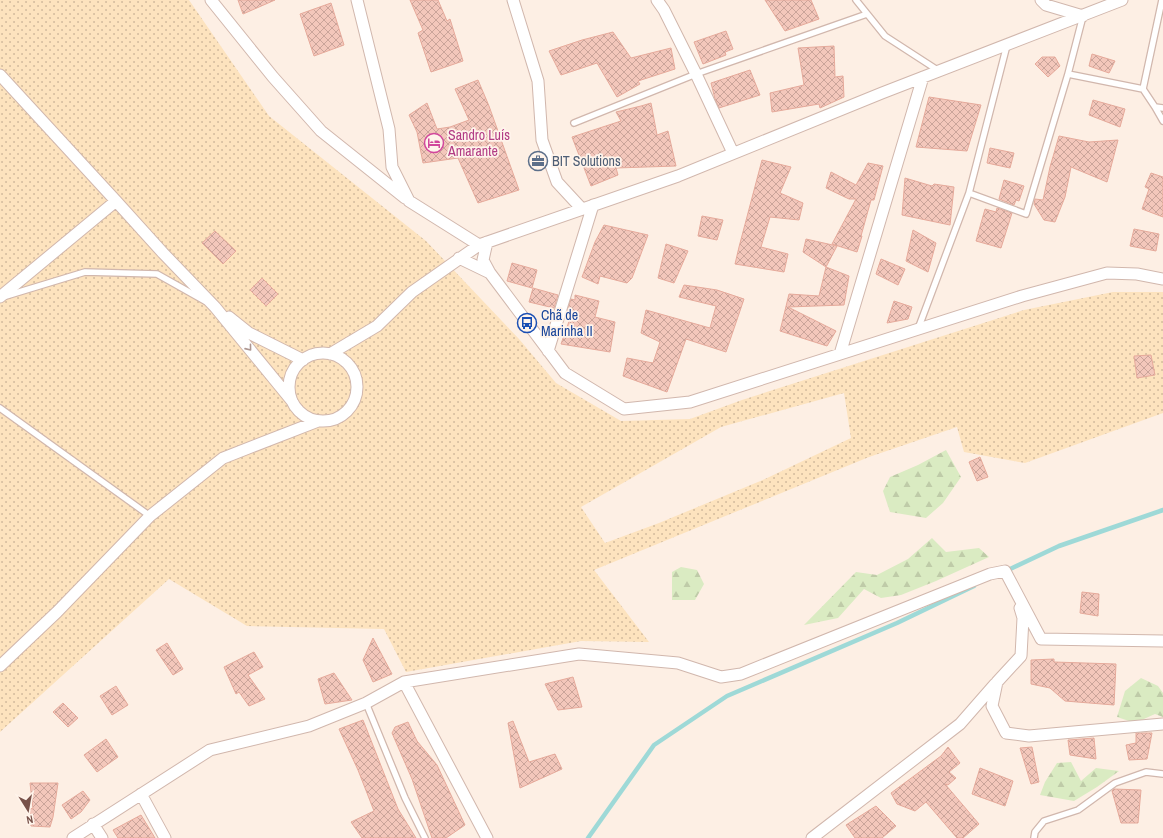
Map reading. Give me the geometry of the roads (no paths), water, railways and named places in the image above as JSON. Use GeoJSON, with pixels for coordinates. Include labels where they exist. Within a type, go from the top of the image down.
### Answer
{"type":"FeatureCollection","features":[{"type":"Feature","properties":{"kind":"street"},"geometry":{"type":"LineString","coordinates":[[211,0],[273,77],[321,130],[408,201],[483,243]]}},
{"type":"Feature","properties":{"kind":"street"},"geometry":{"type":"LineString","coordinates":[[357,0],[388,129],[392,167],[408,201]]}},
{"type":"Feature","properties":{"kind":"street"},"geometry":{"type":"LineString","coordinates":[[513,0],[538,80],[542,140],[557,182],[582,209]]}},
{"type":"Feature","properties":{"kind":"street"},"geometry":{"type":"LineString","coordinates":[[657,0],[664,10],[696,74],[733,153]]}},
{"type":"Feature","properties":{"kind":"street"},"geometry":{"type":"LineString","coordinates":[[1042,0],[1046,5],[1083,16]]}},
{"type":"Feature","properties":{"kind":"street"},"geometry":{"type":"LineString","coordinates":[[330,354],[377,326],[412,292],[459,258],[483,243],[678,176],[882,93],[1122,0]]}},
{"type":"Feature","properties":{"kind":"street"},"geometry":{"type":"LineString","coordinates":[[0,74],[163,253],[215,307],[298,410],[307,417],[318,421]]}},
{"type":"Feature","properties":{"kind":"street"},"geometry":{"type":"LineString","coordinates":[[840,354],[923,77]]}},
{"type":"Feature","properties":{"kind":"street"},"geometry":{"type":"LineString","coordinates":[[0,298],[116,201]]}},
{"type":"Feature","properties":{"kind":"street"},"geometry":{"type":"LineString","coordinates":[[548,351],[593,205]]}},
{"type":"Feature","properties":{"kind":"street"},"geometry":{"type":"LineString","coordinates":[[483,243],[483,260],[490,272],[565,373],[624,409],[690,402],[1022,296],[1107,273],[1137,274],[1163,279]]}},
{"type":"Feature","properties":{"kind":"street"},"geometry":{"type":"LineString","coordinates":[[459,258],[490,272]]}},
{"type":"Feature","properties":{"kind":"street"},"geometry":{"type":"LineString","coordinates":[[215,307],[249,333],[302,360]]}},
{"type":"Feature","properties":{"kind":"street"},"geometry":{"type":"LineString","coordinates":[[0,666],[57,612],[150,516],[223,458],[318,421],[330,420],[342,414],[351,405],[356,393],[356,380],[351,368],[342,359],[330,354],[320,353],[302,360],[295,368],[290,378],[289,390],[292,401]]}},
{"type":"Feature","properties":{"kind":"street"},"geometry":{"type":"LineString","coordinates":[[73,838],[210,750],[309,726],[366,703],[404,682],[579,654],[678,663],[721,677],[741,674],[990,574],[1005,571],[1041,639],[1163,641]]}},
{"type":"Feature","properties":{"kind":"street"},"geometry":{"type":"LineString","coordinates":[[812,838],[960,724],[1021,656],[1023,618],[1016,594]]}},
{"type":"Feature","properties":{"kind":"street"},"geometry":{"type":"LineString","coordinates":[[404,682],[487,838]]}},
{"type":"Feature","properties":{"kind":"street"},"geometry":{"type":"LineString","coordinates":[[997,682],[992,706],[1006,734],[1029,736],[1163,724]]}},
{"type":"Feature","properties":{"kind":"street"},"geometry":{"type":"LineString","coordinates":[[141,794],[165,838]]}},
{"type":"Feature","properties":{"kind":"street"},"geometry":{"type":"LineString","coordinates":[[93,824],[102,838]]}},
{"type":"Feature","properties":{"kind":"lane"},"geometry":{"type":"LineString","coordinates":[[856,0],[885,36],[939,71]]}},
{"type":"Feature","properties":{"kind":"lane"},"geometry":{"type":"LineString","coordinates":[[1143,89],[1162,0]]}},
{"type":"Feature","properties":{"kind":"lane"},"geometry":{"type":"LineString","coordinates":[[574,123],[696,74],[867,14]]}},
{"type":"Feature","properties":{"kind":"lane"},"geometry":{"type":"LineString","coordinates":[[969,193],[1026,214],[1068,74],[1083,16]]}},
{"type":"Feature","properties":{"kind":"lane"},"geometry":{"type":"LineString","coordinates":[[918,329],[969,193],[1007,45]]}},
{"type":"Feature","properties":{"kind":"lane"},"geometry":{"type":"LineString","coordinates":[[1068,74],[1143,89],[1163,121]]}},
{"type":"Feature","properties":{"kind":"lane"},"geometry":{"type":"LineString","coordinates":[[1155,107],[1163,108]]}},
{"type":"Feature","properties":{"kind":"lane"},"geometry":{"type":"LineString","coordinates":[[0,298],[85,272],[157,274],[215,307]]}},
{"type":"Feature","properties":{"kind":"lane"},"geometry":{"type":"LineString","coordinates":[[0,408],[150,516]]}},
{"type":"Feature","properties":{"kind":"lane"},"geometry":{"type":"LineString","coordinates":[[366,703],[405,798],[425,838]]}},
{"type":"Feature","properties":{"kind":"lane"},"geometry":{"type":"LineString","coordinates":[[1034,838],[1035,832],[1044,820],[1078,810],[1115,783],[1146,772],[1163,774]]}},
{"type":"Feature","properties":{"kind":"waterway"},"geometry":{"type":"LineString","coordinates":[[1006,571],[1059,546],[1163,510]]}},
{"type":"Feature","properties":{"kind":"waterway"},"geometry":{"type":"LineString","coordinates":[[588,838],[654,745],[727,696],[897,623],[974,586]]}},
{"type":"Feature","properties":{"kind":"place","name":"Sandro Luís Amarante"},"geometry":{"type":"Point","coordinates":[434,143]}},
{"type":"Feature","properties":{"kind":"place","name":"BIT Solutions"},"geometry":{"type":"Point","coordinates":[538,161]}},
{"type":"Feature","properties":{"kind":"place","name":"Chã de Marinha II"},"geometry":{"type":"Point","coordinates":[527,323]}}]}
